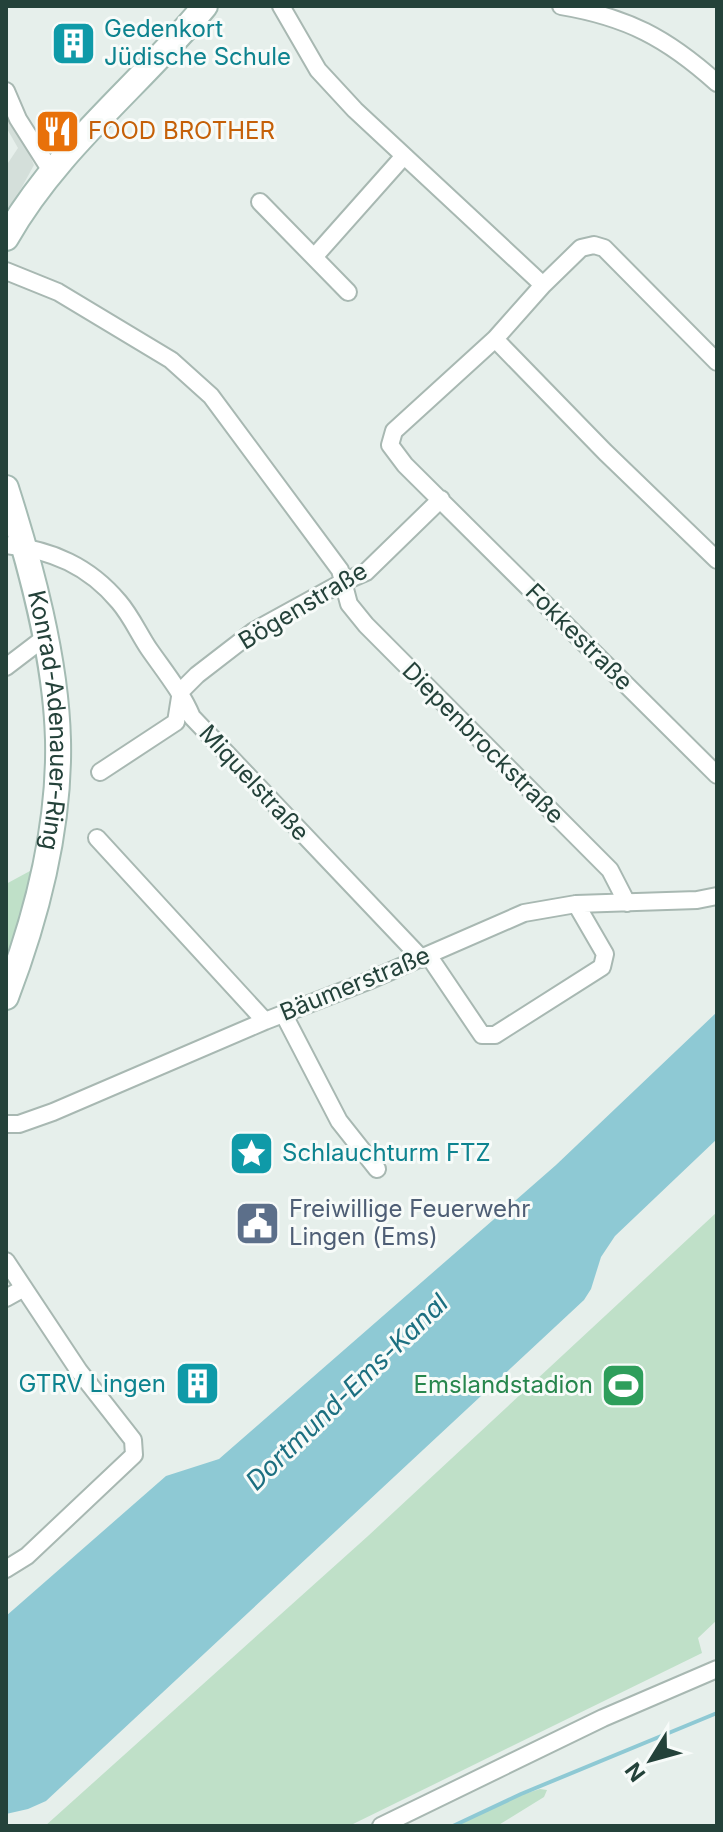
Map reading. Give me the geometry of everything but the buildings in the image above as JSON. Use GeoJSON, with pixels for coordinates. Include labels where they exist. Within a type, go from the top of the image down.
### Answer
{"type":"FeatureCollection","features":[{"type":"Feature","properties":{"kind":"main road"},"geometry":{"type":"LineString","coordinates":[[6,238],[51,171],[202,10]]}},
{"type":"Feature","properties":{"kind":"main road","name":"Konrad-Adenauer-Ring"},"geometry":{"type":"LineString","coordinates":[[6,488],[15,546],[44,638],[55,691],[58,740],[56,793],[41,884],[25,946],[6,997]]}},
{"type":"Feature","properties":{"kind":"street"},"geometry":{"type":"LineString","coordinates":[[281,6],[318,70],[403,157],[543,285]]}},
{"type":"Feature","properties":{"kind":"street"},"geometry":{"type":"LineString","coordinates":[[561,6],[608,15],[647,31],[701,68],[717,83]]}},
{"type":"Feature","properties":{"kind":"street"},"geometry":{"type":"LineString","coordinates":[[6,91],[18,119],[51,171]]}},
{"type":"Feature","properties":{"kind":"street"},"geometry":{"type":"LineString","coordinates":[[315,256],[403,157]]}},
{"type":"Feature","properties":{"kind":"street"},"geometry":{"type":"LineString","coordinates":[[260,202],[348,292]]}},
{"type":"Feature","properties":{"kind":"street"},"geometry":{"type":"LineString","coordinates":[[717,362],[638,280],[604,248],[594,245],[581,248],[495,339],[605,452],[717,560]]}},
{"type":"Feature","properties":{"kind":"street","name":"Diepenbrockstraße"},"geometry":{"type":"LineString","coordinates":[[6,271],[58,292],[171,360],[211,396],[340,570],[349,604],[366,625],[610,870],[627,903]]}},
{"type":"Feature","properties":{"kind":"street","name":"Fokkestraße"},"geometry":{"type":"LineString","coordinates":[[495,339],[394,431],[390,445],[405,465],[717,775]]}},
{"type":"Feature","properties":{"kind":"street","name":"Bögenstraße"},"geometry":{"type":"LineString","coordinates":[[100,772],[176,722],[181,691],[197,675],[254,631],[366,572],[441,499]]}},
{"type":"Feature","properties":{"kind":"street","name":"Miquelstraße"},"geometry":{"type":"LineString","coordinates":[[15,546],[59,556],[96,577],[121,603],[149,649],[181,691],[192,717],[425,957],[482,1035],[495,1035],[602,967],[605,954],[576,904]]}},
{"type":"Feature","properties":{"kind":"street"},"geometry":{"type":"LineString","coordinates":[[6,667],[44,638]]}},
{"type":"Feature","properties":{"kind":"street"},"geometry":{"type":"LineString","coordinates":[[97,838],[265,1021]]}},
{"type":"Feature","properties":{"kind":"street","name":"Bäumerstraße"},"geometry":{"type":"LineString","coordinates":[[6,1124],[19,1124],[53,1112],[524,913],[576,904],[697,900],[717,896]]}},
{"type":"Feature","properties":{"kind":"street"},"geometry":{"type":"LineString","coordinates":[[284,1015],[339,1121],[377,1169]]}},
{"type":"Feature","properties":{"kind":"street"},"geometry":{"type":"LineString","coordinates":[[6,1261],[79,1371],[133,1440],[134,1455],[27,1556],[6,1569]]}},
{"type":"Feature","properties":{"kind":"street"},"geometry":{"type":"LineString","coordinates":[[6,1298],[24,1288]]}},
{"type":"Feature","properties":{"kind":"street"},"geometry":{"type":"LineString","coordinates":[[381,1826],[603,1718],[717,1669]]}},
{"type":"Feature","properties":{"kind":"shaded area"},"geometry":{"type":"Polygon","coordinates":[[[6,100],[34,165],[6,216],[6,166],[18,148],[6,127],[6,100]]]}},
{"type":"Feature","properties":{"kind":"green space"},"geometry":{"type":"Polygon","coordinates":[[[41,865],[6,997],[6,884],[41,865]]]}},
{"type":"Feature","properties":{"kind":"green space"},"geometry":{"type":"Polygon","coordinates":[[[717,1212],[717,1620],[698,1638],[702,1653],[349,1826],[45,1826],[368,1536],[717,1212]]]}},
{"type":"Feature","properties":{"kind":"green space"},"geometry":{"type":"Polygon","coordinates":[[[547,1790],[544,1797],[497,1826],[455,1826],[521,1795],[547,1790]]]}},
{"type":"Feature","properties":{"kind":"water","name":"Dortmund-Ems-Kanal"},"geometry":{"type":"Polygon","coordinates":[[[717,1012],[717,1139],[615,1236],[601,1257],[591,1289],[584,1300],[46,1801],[6,1814],[6,1616],[166,1476],[219,1459],[556,1165],[717,1012]]]}},
{"type":"Feature","properties":{"kind":"waterway"},"geometry":{"type":"LineString","coordinates":[[453,1826],[521,1794],[717,1713]]}},
{"type":"Feature","properties":{"kind":"place","name":"Gedenkort Jüdische Schule"},"geometry":{"type":"Point","coordinates":[73,43]}},
{"type":"Feature","properties":{"kind":"place","name":"FOOD BROTHER"},"geometry":{"type":"Point","coordinates":[57,131]}},
{"type":"Feature","properties":{"kind":"place","name":"Schlauchturm FTZ"},"geometry":{"type":"Point","coordinates":[251,1153]}},
{"type":"Feature","properties":{"kind":"place","name":"Freiwillige Feuerwehr Lingen (Ems)"},"geometry":{"type":"Point","coordinates":[258,1223]}},
{"type":"Feature","properties":{"kind":"place","name":"GTRV Lingen"},"geometry":{"type":"Point","coordinates":[197,1384]}},
{"type":"Feature","properties":{"kind":"place","name":"Emslandstadion"},"geometry":{"type":"Point","coordinates":[624,1385]}}]}
